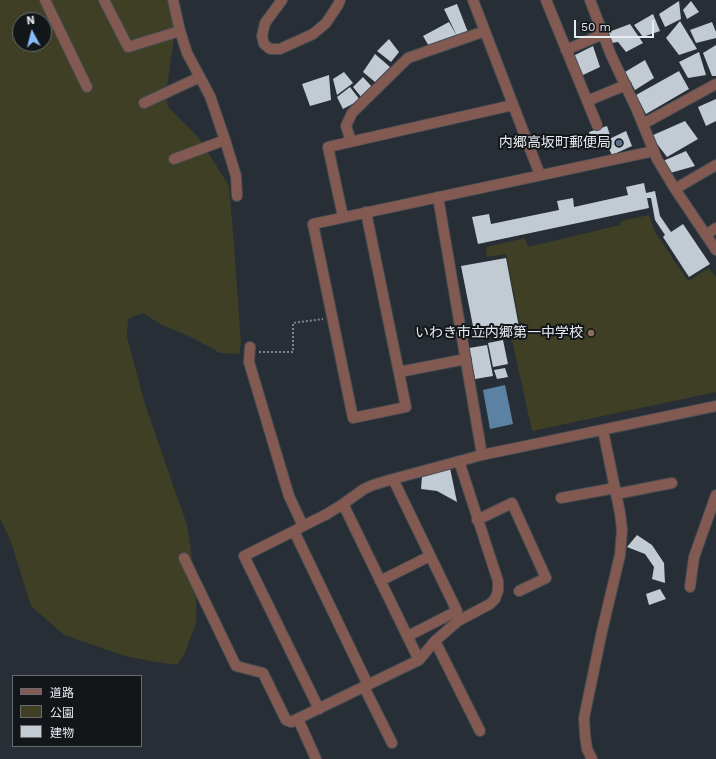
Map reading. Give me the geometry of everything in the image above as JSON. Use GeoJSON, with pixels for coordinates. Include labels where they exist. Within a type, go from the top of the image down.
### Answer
{"type":"FeatureCollection","features":[{"type":"Feature","properties":{"kind":"street"},"geometry":{"type":"LineString","coordinates":[[45,0],[87,87]]}},
{"type":"Feature","properties":{"kind":"street"},"geometry":{"type":"LineString","coordinates":[[104,0],[128,47],[180,31]]}},
{"type":"Feature","properties":{"kind":"street"},"geometry":{"type":"LineString","coordinates":[[172,0],[187,53],[210,96],[225,140],[236,176],[236,196]]}},
{"type":"Feature","properties":{"kind":"street"},"geometry":{"type":"LineString","coordinates":[[282,0],[265,23],[262,36],[264,44],[270,48],[280,49],[314,34],[326,23],[340,0]]}},
{"type":"Feature","properties":{"kind":"street"},"geometry":{"type":"LineString","coordinates":[[473,0],[540,175]]}},
{"type":"Feature","properties":{"kind":"street"},"geometry":{"type":"LineString","coordinates":[[546,0],[597,125]]}},
{"type":"Feature","properties":{"kind":"street"},"geometry":{"type":"LineString","coordinates":[[590,0],[611,54],[664,172],[716,250]]}},
{"type":"Feature","properties":{"kind":"street"},"geometry":{"type":"LineString","coordinates":[[351,141],[346,126],[352,113],[408,58],[485,31]]}},
{"type":"Feature","properties":{"kind":"street"},"geometry":{"type":"LineString","coordinates":[[566,50],[603,34]]}},
{"type":"Feature","properties":{"kind":"street"},"geometry":{"type":"LineString","coordinates":[[144,103],[200,76]]}},
{"type":"Feature","properties":{"kind":"street"},"geometry":{"type":"LineString","coordinates":[[643,124],[716,84]]}},
{"type":"Feature","properties":{"kind":"street"},"geometry":{"type":"LineString","coordinates":[[587,101],[626,85]]}},
{"type":"Feature","properties":{"kind":"street"},"geometry":{"type":"LineString","coordinates":[[343,217],[328,147],[513,105]]}},
{"type":"Feature","properties":{"kind":"street"},"geometry":{"type":"LineString","coordinates":[[174,159],[225,140]]}},
{"type":"Feature","properties":{"kind":"street"},"geometry":{"type":"LineString","coordinates":[[366,212],[406,407],[353,418],[313,224],[366,212],[654,151]]}},
{"type":"Feature","properties":{"kind":"street"},"geometry":{"type":"LineString","coordinates":[[675,189],[716,165]]}},
{"type":"Feature","properties":{"kind":"street"},"geometry":{"type":"LineString","coordinates":[[438,197],[482,455]]}},
{"type":"Feature","properties":{"kind":"street"},"geometry":{"type":"LineString","coordinates":[[706,235],[716,228]]}},
{"type":"Feature","properties":{"kind":"street"},"geometry":{"type":"LineString","coordinates":[[250,349],[249,362],[298,528],[392,743]]}},
{"type":"Feature","properties":{"kind":"street"},"geometry":{"type":"LineString","coordinates":[[399,372],[466,360]]}},
{"type":"Feature","properties":{"kind":"street"},"geometry":{"type":"LineString","coordinates":[[319,709],[244,556],[327,514],[364,489],[373,485],[459,461],[528,444],[716,406]]}},
{"type":"Feature","properties":{"kind":"street"},"geometry":{"type":"LineString","coordinates":[[592,759],[585,735],[584,718],[620,555],[622,530],[616,491],[603,430]]}},
{"type":"Feature","properties":{"kind":"street"},"geometry":{"type":"LineString","coordinates":[[184,558],[236,666],[263,673],[286,720],[291,722],[419,660],[435,641],[458,621],[490,604],[495,599],[498,591],[498,581],[459,461]]}},
{"type":"Feature","properties":{"kind":"street"},"geometry":{"type":"LineString","coordinates":[[392,479],[457,611],[408,636]]}},
{"type":"Feature","properties":{"kind":"street"},"geometry":{"type":"LineString","coordinates":[[561,498],[672,483]]}},
{"type":"Feature","properties":{"kind":"street"},"geometry":{"type":"LineString","coordinates":[[690,587],[694,557],[716,495]]}},
{"type":"Feature","properties":{"kind":"street"},"geometry":{"type":"LineString","coordinates":[[477,520],[512,503],[546,578],[519,591]]}},
{"type":"Feature","properties":{"kind":"street"},"geometry":{"type":"LineString","coordinates":[[343,504],[419,660]]}},
{"type":"Feature","properties":{"kind":"street"},"geometry":{"type":"LineString","coordinates":[[380,581],[430,556]]}},
{"type":"Feature","properties":{"kind":"street"},"geometry":{"type":"LineString","coordinates":[[435,641],[480,731]]}},
{"type":"Feature","properties":{"kind":"street"},"geometry":{"type":"LineString","coordinates":[[298,719],[316,759]]}},
{"type":"Feature","properties":{"kind":"path"},"geometry":{"type":"LineString","coordinates":[[250,349],[293,352],[293,324],[332,318]]}},
{"type":"Feature","properties":{"kind":"green space"},"geometry":{"type":"Polygon","coordinates":[[[0,0],[179,0],[166,95],[168,107],[199,138],[229,186],[241,343],[239,354],[220,353],[193,338],[162,325],[143,313],[128,319],[127,337],[145,404],[187,525],[196,584],[196,624],[183,657],[177,665],[155,662],[125,656],[64,635],[31,606],[10,539],[0,519],[0,0]]]}},
{"type":"Feature","properties":{"kind":"green space"},"geometry":{"type":"Polygon","coordinates":[[[649,215],[655,232],[688,281],[709,268],[716,277],[716,392],[532,431],[510,331],[521,329],[506,254],[487,257],[486,247],[525,238],[528,247],[620,225],[621,221],[649,215]]]}},
{"type":"Feature","properties":{"kind":"water"},"geometry":{"type":"Polygon","coordinates":[[[505,385],[513,424],[490,429],[483,390],[505,385]]]}},
{"type":"Feature","properties":{"kind":"building"},"geometry":{"type":"Polygon","coordinates":[[[679,1],[681,19],[665,27],[659,14],[679,1]]]}},
{"type":"Feature","properties":{"kind":"building"},"geometry":{"type":"Polygon","coordinates":[[[691,1],[699,12],[687,19],[683,10],[691,1]]]}},
{"type":"Feature","properties":{"kind":"building"},"geometry":{"type":"Polygon","coordinates":[[[457,4],[469,35],[430,48],[423,36],[449,22],[457,36],[444,9],[457,4]]]}},
{"type":"Feature","properties":{"kind":"building"},"geometry":{"type":"Polygon","coordinates":[[[653,14],[660,31],[643,37],[634,25],[653,14]]]}},
{"type":"Feature","properties":{"kind":"building"},"geometry":{"type":"Polygon","coordinates":[[[680,21],[697,49],[679,55],[666,38],[680,21]]]}},
{"type":"Feature","properties":{"kind":"building"},"geometry":{"type":"Polygon","coordinates":[[[712,22],[716,32],[716,38],[696,43],[690,30],[712,22]]]}},
{"type":"Feature","properties":{"kind":"building"},"geometry":{"type":"Polygon","coordinates":[[[630,24],[643,43],[626,52],[618,42],[612,43],[606,33],[630,24]]]}},
{"type":"Feature","properties":{"kind":"building"},"geometry":{"type":"Polygon","coordinates":[[[389,39],[399,52],[391,62],[377,51],[389,39]]]}},
{"type":"Feature","properties":{"kind":"building"},"geometry":{"type":"Polygon","coordinates":[[[716,45],[716,76],[712,76],[703,53],[716,45]]]}},
{"type":"Feature","properties":{"kind":"building"},"geometry":{"type":"Polygon","coordinates":[[[593,46],[600,67],[583,75],[573,56],[593,46]]]}},
{"type":"Feature","properties":{"kind":"building"},"geometry":{"type":"Polygon","coordinates":[[[699,52],[706,75],[688,78],[679,62],[699,52]]]}},
{"type":"Feature","properties":{"kind":"building"},"geometry":{"type":"Polygon","coordinates":[[[375,54],[390,67],[375,82],[363,72],[375,54]]]}},
{"type":"Feature","properties":{"kind":"building"},"geometry":{"type":"Polygon","coordinates":[[[645,60],[654,78],[635,90],[625,72],[645,60]]]}},
{"type":"Feature","properties":{"kind":"building"},"geometry":{"type":"Polygon","coordinates":[[[679,71],[689,89],[646,114],[636,95],[679,71]]]}},
{"type":"Feature","properties":{"kind":"building"},"geometry":{"type":"Polygon","coordinates":[[[344,72],[353,83],[337,95],[333,79],[344,72]]]}},
{"type":"Feature","properties":{"kind":"building"},"geometry":{"type":"Polygon","coordinates":[[[329,75],[331,100],[310,106],[302,84],[329,75]]]}},
{"type":"Feature","properties":{"kind":"building"},"geometry":{"type":"Polygon","coordinates":[[[363,77],[373,88],[362,98],[353,87],[363,77]]]}},
{"type":"Feature","properties":{"kind":"building"},"geometry":{"type":"Polygon","coordinates":[[[350,87],[360,100],[343,109],[337,97],[350,87]]]}},
{"type":"Feature","properties":{"kind":"building"},"geometry":{"type":"Polygon","coordinates":[[[716,99],[716,121],[706,126],[698,107],[716,99]]]}},
{"type":"Feature","properties":{"kind":"building"},"geometry":{"type":"Polygon","coordinates":[[[685,121],[698,139],[667,157],[651,136],[685,121]]]}},
{"type":"Feature","properties":{"kind":"building"},"geometry":{"type":"Polygon","coordinates":[[[607,126],[610,135],[592,141],[589,132],[607,126]]]}},
{"type":"Feature","properties":{"kind":"building"},"geometry":{"type":"Polygon","coordinates":[[[626,131],[632,146],[612,155],[605,141],[626,131]]]}},
{"type":"Feature","properties":{"kind":"building"},"geometry":{"type":"Polygon","coordinates":[[[686,151],[695,166],[670,173],[663,161],[686,151]]]}},
{"type":"Feature","properties":{"kind":"building"},"geometry":{"type":"Polygon","coordinates":[[[644,183],[646,193],[655,191],[660,216],[671,232],[683,224],[710,264],[689,277],[663,237],[665,235],[655,220],[651,198],[647,198],[649,208],[478,244],[472,217],[489,214],[491,224],[559,210],[557,201],[573,198],[574,207],[628,195],[626,187],[644,183]]]}},
{"type":"Feature","properties":{"kind":"building"},"geometry":{"type":"Polygon","coordinates":[[[506,258],[519,327],[475,336],[461,266],[506,258]]]}},
{"type":"Feature","properties":{"kind":"building"},"geometry":{"type":"Polygon","coordinates":[[[503,340],[508,364],[493,367],[488,343],[503,340]]]}},
{"type":"Feature","properties":{"kind":"building"},"geometry":{"type":"Polygon","coordinates":[[[487,345],[493,376],[475,379],[469,348],[487,345]]]}},
{"type":"Feature","properties":{"kind":"building"},"geometry":{"type":"Polygon","coordinates":[[[505,368],[508,377],[497,379],[494,370],[505,368]]]}},
{"type":"Feature","properties":{"kind":"building"},"geometry":{"type":"Polygon","coordinates":[[[450,468],[457,502],[437,491],[421,489],[422,476],[450,468]]]}},
{"type":"Feature","properties":{"kind":"building"},"geometry":{"type":"Polygon","coordinates":[[[637,535],[652,545],[664,563],[665,583],[652,579],[654,567],[645,554],[627,547],[637,535]]]}},
{"type":"Feature","properties":{"kind":"building"},"geometry":{"type":"Polygon","coordinates":[[[660,589],[666,599],[649,605],[646,594],[660,589]]]}},
{"type":"Feature","properties":{"kind":"place","name":"内郷高坂町郵便局"},"geometry":{"type":"Point","coordinates":[619,143]}},
{"type":"Feature","properties":{"kind":"place","name":"いわき市立内郷第一中学校"},"geometry":{"type":"Point","coordinates":[591,333]}}]}
